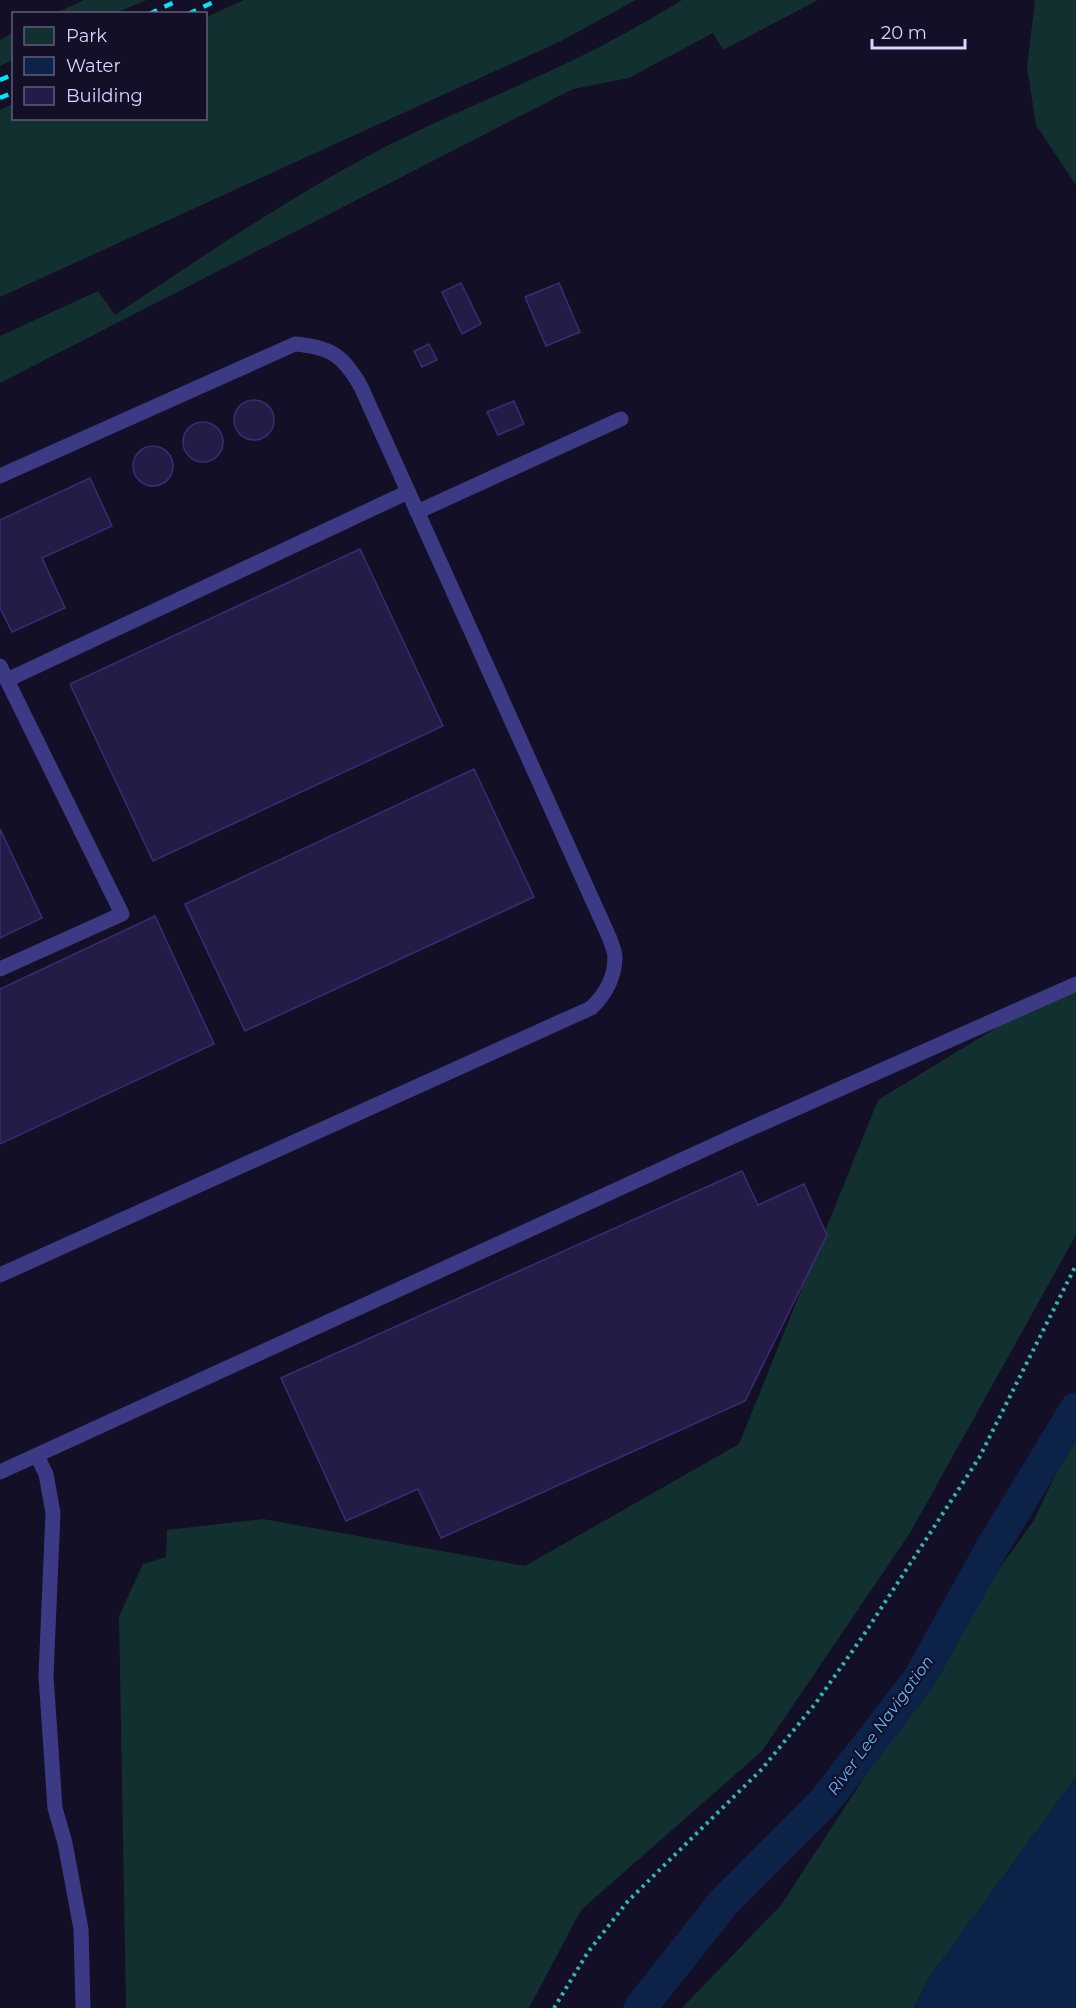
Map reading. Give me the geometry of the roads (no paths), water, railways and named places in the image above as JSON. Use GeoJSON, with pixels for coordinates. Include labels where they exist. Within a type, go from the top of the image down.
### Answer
{"type":"FeatureCollection","features":[{"type":"Feature","properties":{"kind":"lane"},"geometry":{"type":"LineString","coordinates":[[0,476],[295,344],[315,346],[335,353],[351,368],[361,387],[615,956],[611,978],[604,996],[591,1008],[0,1275]]}},
{"type":"Feature","properties":{"kind":"lane"},"geometry":{"type":"LineString","coordinates":[[417,512],[621,419]]}},
{"type":"Feature","properties":{"kind":"lane"},"geometry":{"type":"LineString","coordinates":[[7,680],[408,492]]}},
{"type":"Feature","properties":{"kind":"lane"},"geometry":{"type":"LineString","coordinates":[[0,666],[122,914],[0,969]]}},
{"type":"Feature","properties":{"kind":"lane"},"geometry":{"type":"LineString","coordinates":[[0,1472],[736,1135],[1076,984]]}},
{"type":"Feature","properties":{"kind":"lane"},"geometry":{"type":"LineString","coordinates":[[37,1456],[46,1474],[52,1513],[46,1676],[55,1808],[65,1843],[81,1929],[83,2008]]}},
{"type":"Feature","properties":{"kind":"water"},"geometry":{"type":"Polygon","coordinates":[[[1076,1777],[1076,2008],[914,2008],[928,1979],[1076,1777]]]}},
{"type":"Feature","properties":{"kind":"waterway","name":"River Lee Navigation"},"geometry":{"type":"LineString","coordinates":[[640,2008],[724,1902],[824,1802],[919,1679],[993,1546],[1076,1409]]}},
{"type":"Feature","properties":{"kind":"railway"},"geometry":{"type":"LineString","coordinates":[[153,12],[179,0]]}},
{"type":"Feature","properties":{"kind":"railway"},"geometry":{"type":"LineString","coordinates":[[192,12],[218,0]]}},
{"type":"Feature","properties":{"kind":"railway"},"geometry":{"type":"LineString","coordinates":[[0,80],[12,75]]}},
{"type":"Feature","properties":{"kind":"railway"},"geometry":{"type":"LineString","coordinates":[[0,98],[12,93]]}}]}
